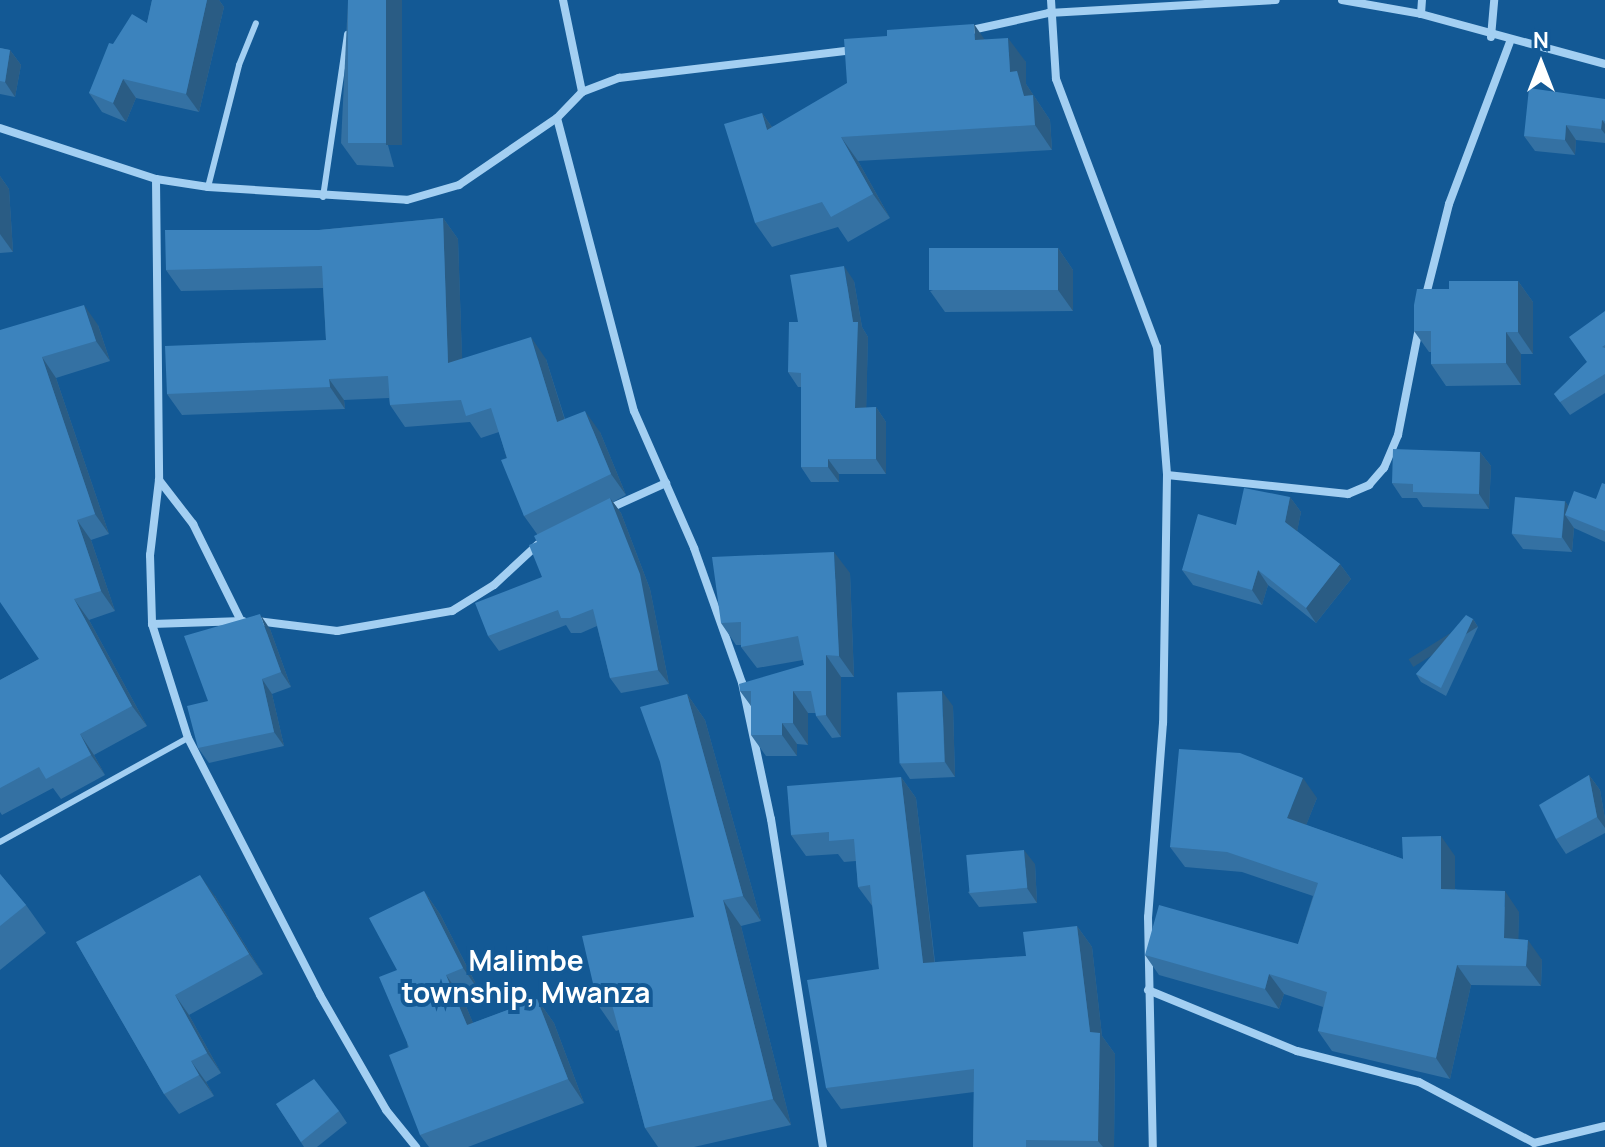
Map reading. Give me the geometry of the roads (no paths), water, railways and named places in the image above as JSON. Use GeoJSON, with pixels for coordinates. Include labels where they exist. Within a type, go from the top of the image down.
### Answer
{"type":"FeatureCollection","features":[{"type":"Feature","properties":{"kind":"street"},"geometry":{"type":"LineString","coordinates":[[563,0],[582,92]]}},
{"type":"Feature","properties":{"kind":"street"},"geometry":{"type":"LineString","coordinates":[[1051,0],[1049,13],[1056,79],[1157,347],[1167,475],[1163,723],[1148,917],[1153,1147]]}},
{"type":"Feature","properties":{"kind":"street"},"geometry":{"type":"LineString","coordinates":[[958,33],[1049,13],[1276,0]]}},
{"type":"Feature","properties":{"kind":"street"},"geometry":{"type":"LineString","coordinates":[[1342,0],[1421,14],[1491,37],[1605,64]]}},
{"type":"Feature","properties":{"kind":"street"},"geometry":{"type":"LineString","coordinates":[[1421,14],[1422,0]]}},
{"type":"Feature","properties":{"kind":"street"},"geometry":{"type":"LineString","coordinates":[[1491,37],[1494,0]]}},
{"type":"Feature","properties":{"kind":"street"},"geometry":{"type":"LineString","coordinates":[[1167,475],[1348,494],[1369,485],[1384,468],[1398,435],[1449,204],[1510,42]]}},
{"type":"Feature","properties":{"kind":"street"},"geometry":{"type":"LineString","coordinates":[[0,128],[156,179],[323,197],[407,200],[459,185],[557,118],[582,92],[619,78],[663,70],[865,49]]}},
{"type":"Feature","properties":{"kind":"street"},"geometry":{"type":"LineString","coordinates":[[557,118],[634,411],[666,483],[742,683],[771,819],[821,1147]]}},
{"type":"Feature","properties":{"kind":"street"},"geometry":{"type":"LineString","coordinates":[[156,179],[159,480],[150,555],[152,624],[188,738],[320,995],[386,1110],[416,1147]]}},
{"type":"Feature","properties":{"kind":"street"},"geometry":{"type":"LineString","coordinates":[[159,480],[193,524],[241,621]]}},
{"type":"Feature","properties":{"kind":"street"},"geometry":{"type":"LineString","coordinates":[[596,514],[666,483]]}},
{"type":"Feature","properties":{"kind":"street"},"geometry":{"type":"LineString","coordinates":[[152,624],[241,621],[337,631],[452,611],[494,585],[522,554],[546,540]]}},
{"type":"Feature","properties":{"kind":"street"},"geometry":{"type":"LineString","coordinates":[[1148,990],[1297,1051],[1419,1082],[1534,1143],[1605,1126]]}},
{"type":"Feature","properties":{"kind":"lane"},"geometry":{"type":"LineString","coordinates":[[323,197],[349,19]]}},
{"type":"Feature","properties":{"kind":"lane"},"geometry":{"type":"LineString","coordinates":[[208,187],[239,65],[256,23]]}},
{"type":"Feature","properties":{"kind":"lane"},"geometry":{"type":"LineString","coordinates":[[0,842],[188,738]]}},
{"type":"Feature","properties":{"kind":"district","name":"Malimbe township, Mwanza"},"geometry":{"type":"Point","coordinates":[526,976]}}]}
